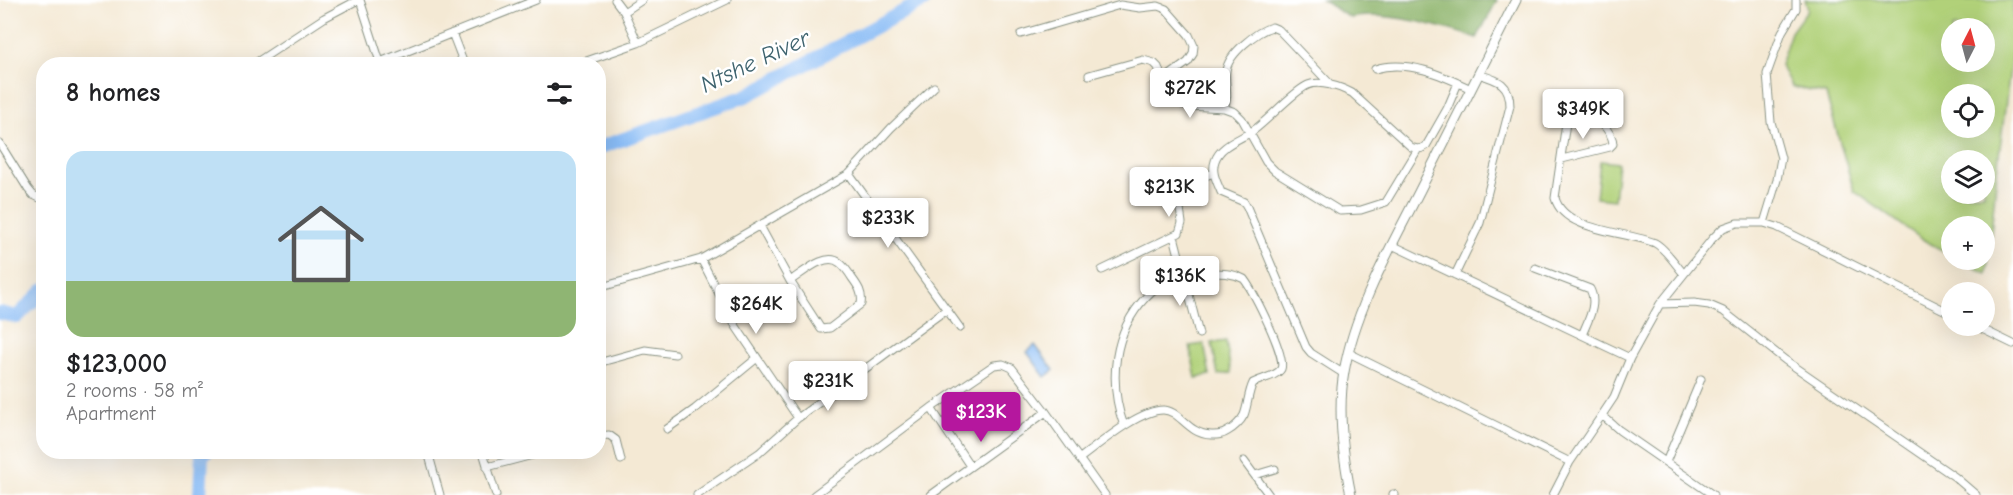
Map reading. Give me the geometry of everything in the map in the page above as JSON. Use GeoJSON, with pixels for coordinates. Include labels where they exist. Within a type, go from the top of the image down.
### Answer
{"type":"FeatureCollection","features":[{"type":"Feature","properties":{"kind":"street"},"geometry":{"type":"LineString","coordinates":[[265,57],[324,18],[359,0],[375,57]]}},
{"type":"Feature","properties":{"kind":"street"},"geometry":{"type":"LineString","coordinates":[[392,57],[536,0]]}},
{"type":"Feature","properties":{"kind":"street"},"geometry":{"type":"LineString","coordinates":[[615,0],[624,12],[638,43]]}},
{"type":"Feature","properties":{"kind":"street"},"geometry":{"type":"LineString","coordinates":[[624,12],[642,0]]}},
{"type":"Feature","properties":{"kind":"street"},"geometry":{"type":"LineString","coordinates":[[598,57],[638,43],[726,0]]}},
{"type":"Feature","properties":{"kind":"street"},"geometry":{"type":"LineString","coordinates":[[1351,495],[1342,429],[1344,374],[1349,353],[1368,298],[1392,245],[1515,0]]}},
{"type":"Feature","properties":{"kind":"street"},"geometry":{"type":"LineString","coordinates":[[1764,223],[1781,158],[1771,122],[1767,74],[1782,32],[1796,9],[1796,0]]}},
{"type":"Feature","properties":{"kind":"street"},"geometry":{"type":"LineString","coordinates":[[1021,34],[1120,5],[1140,8],[1158,6],[1166,9],[1189,35],[1194,46],[1193,54],[1188,62],[1163,80]]}},
{"type":"Feature","properties":{"kind":"street"},"geometry":{"type":"LineString","coordinates":[[1224,108],[1228,92],[1226,71],[1234,56],[1258,33],[1272,27],[1279,30],[1332,86]]}},
{"type":"Feature","properties":{"kind":"street"},"geometry":{"type":"LineString","coordinates":[[452,33],[461,57]]}},
{"type":"Feature","properties":{"kind":"street"},"geometry":{"type":"LineString","coordinates":[[1089,75],[1149,60],[1158,67],[1166,90],[1174,102],[1189,106],[1224,108],[1235,112],[1242,119],[1266,162],[1275,171],[1340,211],[1361,210],[1386,202],[1418,149]]}},
{"type":"Feature","properties":{"kind":"street"},"geometry":{"type":"LineString","coordinates":[[1375,69],[1401,65],[1471,89]]}},
{"type":"Feature","properties":{"kind":"street"},"geometry":{"type":"LineString","coordinates":[[1455,275],[1480,223],[1510,106],[1510,96],[1502,83],[1478,74]]}},
{"type":"Feature","properties":{"kind":"street"},"geometry":{"type":"LineString","coordinates":[[1344,374],[1311,353],[1306,347],[1247,207],[1244,202],[1221,192],[1214,173],[1214,162],[1223,148],[1249,133],[1309,84],[1332,86],[1353,93],[1411,147],[1418,149],[1426,146],[1447,109],[1458,83]]}},
{"type":"Feature","properties":{"kind":"street"},"geometry":{"type":"LineString","coordinates":[[606,286],[701,259],[849,174],[891,128],[934,87]]}},
{"type":"Feature","properties":{"kind":"street"},"geometry":{"type":"LineString","coordinates":[[1562,159],[1610,147],[1613,144],[1613,138],[1582,107],[1574,108],[1569,113],[1555,198],[1563,213],[1575,222],[1657,244],[1684,274]]}},
{"type":"Feature","properties":{"kind":"street"},"geometry":{"type":"LineString","coordinates":[[0,144],[28,189],[36,196]]}},
{"type":"Feature","properties":{"kind":"street"},"geometry":{"type":"LineString","coordinates":[[1102,270],[1174,237],[1182,228],[1177,188],[1179,185],[1214,173]]}},
{"type":"Feature","properties":{"kind":"street"},"geometry":{"type":"LineString","coordinates":[[849,174],[960,328]]}},
{"type":"Feature","properties":{"kind":"street"},"geometry":{"type":"LineString","coordinates":[[1553,495],[1570,462],[1614,397],[1630,358],[1660,304],[1712,239],[1724,228],[1737,223],[1764,223],[1788,232],[1941,308]]}},
{"type":"Feature","properties":{"kind":"street"},"geometry":{"type":"LineString","coordinates":[[760,226],[790,281],[821,328],[830,328],[861,304],[862,295],[858,286],[842,264],[834,259],[825,260],[790,281]]}},
{"type":"Feature","properties":{"kind":"street"},"geometry":{"type":"LineString","coordinates":[[1174,237],[1199,334]]}},
{"type":"Feature","properties":{"kind":"street"},"geometry":{"type":"LineString","coordinates":[[1392,245],[1630,358]]}},
{"type":"Feature","properties":{"kind":"street"},"geometry":{"type":"LineString","coordinates":[[701,259],[735,325],[798,418]]}},
{"type":"Feature","properties":{"kind":"street"},"geometry":{"type":"LineString","coordinates":[[1535,268],[1590,288],[1593,294],[1592,308],[1582,335]]}},
{"type":"Feature","properties":{"kind":"street"},"geometry":{"type":"LineString","coordinates":[[1079,459],[1124,426],[1155,411],[1173,412],[1192,429],[1203,434],[1222,435],[1234,428],[1244,415],[1252,383],[1279,372],[1282,366],[1272,333],[1244,279],[1228,274],[1185,274],[1153,289],[1137,307],[1126,322],[1114,365],[1116,393],[1124,426]]}},
{"type":"Feature","properties":{"kind":"street"},"geometry":{"type":"LineString","coordinates":[[1660,304],[1694,303],[1709,305],[1723,311],[1785,360],[1955,477],[1976,495]]}},
{"type":"Feature","properties":{"kind":"street"},"geometry":{"type":"LineString","coordinates":[[697,495],[759,453],[798,418],[947,309]]}},
{"type":"Feature","properties":{"kind":"street"},"geometry":{"type":"LineString","coordinates":[[1995,335],[2013,344]]}},
{"type":"Feature","properties":{"kind":"street"},"geometry":{"type":"LineString","coordinates":[[606,361],[645,350],[675,354]]}},
{"type":"Feature","properties":{"kind":"street"},"geometry":{"type":"LineString","coordinates":[[1349,353],[1570,462]]}},
{"type":"Feature","properties":{"kind":"street"},"geometry":{"type":"LineString","coordinates":[[667,429],[690,414],[757,358]]}},
{"type":"Feature","properties":{"kind":"street"},"geometry":{"type":"LineString","coordinates":[[814,495],[931,408],[994,365],[1003,364],[1012,368],[1105,495]]}},
{"type":"Feature","properties":{"kind":"street"},"geometry":{"type":"LineString","coordinates":[[1665,462],[1701,379]]}},
{"type":"Feature","properties":{"kind":"street"},"geometry":{"type":"LineString","coordinates":[[931,408],[970,466]]}},
{"type":"Feature","properties":{"kind":"street"},"geometry":{"type":"LineString","coordinates":[[931,495],[1046,412]]}},
{"type":"Feature","properties":{"kind":"street"},"geometry":{"type":"LineString","coordinates":[[1602,415],[1619,430],[1713,495]]}},
{"type":"Feature","properties":{"kind":"street"},"geometry":{"type":"LineString","coordinates":[[606,435],[616,440],[621,460]]}},
{"type":"Feature","properties":{"kind":"street"},"geometry":{"type":"LineString","coordinates":[[430,459],[440,495]]}},
{"type":"Feature","properties":{"kind":"street"},"geometry":{"type":"LineString","coordinates":[[485,459],[496,495]]}},
{"type":"Feature","properties":{"kind":"street"},"geometry":{"type":"LineString","coordinates":[[487,467],[517,459]]}},
{"type":"Feature","properties":{"kind":"street"},"geometry":{"type":"LineString","coordinates":[[1244,461],[1269,495]]}},
{"type":"Feature","properties":{"kind":"street"},"geometry":{"type":"LineString","coordinates":[[1255,475],[1275,469]]}},
{"type":"Feature","properties":{"kind":"green space"},"geometry":{"type":"Polygon","coordinates":[[[1322,0],[1497,0],[1477,38],[1397,18],[1364,16],[1350,18],[1322,0]]]}},
{"type":"Feature","properties":{"kind":"green space"},"geometry":{"type":"Polygon","coordinates":[[[1805,0],[2013,0],[2013,46],[1995,192],[1995,150],[1941,150],[1941,204],[1994,204],[1993,216],[1941,216],[1941,249],[1922,239],[1854,191],[1826,94],[1792,87],[1780,65],[1791,32],[1808,9],[1805,0]]]}},
{"type":"Feature","properties":{"kind":"green space"},"geometry":{"type":"Polygon","coordinates":[[[1600,161],[1618,163],[1614,200],[1596,198],[1600,161]]]}},
{"type":"Feature","properties":{"kind":"green space"},"geometry":{"type":"Polygon","coordinates":[[[1226,341],[1231,373],[1218,375],[1212,343],[1226,341]]]}},
{"type":"Feature","properties":{"kind":"green space"},"geometry":{"type":"Polygon","coordinates":[[[1204,344],[1210,375],[1196,378],[1190,346],[1204,344]]]}},
{"type":"Feature","properties":{"kind":"water"},"geometry":{"type":"Polygon","coordinates":[[[1035,345],[1054,370],[1045,377],[1027,352],[1035,345]]]}},
{"type":"Feature","properties":{"kind":"waterway","name":"Ntshe River"},"geometry":{"type":"LineString","coordinates":[[606,145],[746,96],[925,0]]}},
{"type":"Feature","properties":{"kind":"waterway"},"geometry":{"type":"LineString","coordinates":[[0,313],[17,317],[36,298]]}},
{"type":"Feature","properties":{"kind":"waterway"},"geometry":{"type":"LineString","coordinates":[[200,495],[202,459]]}}]}
